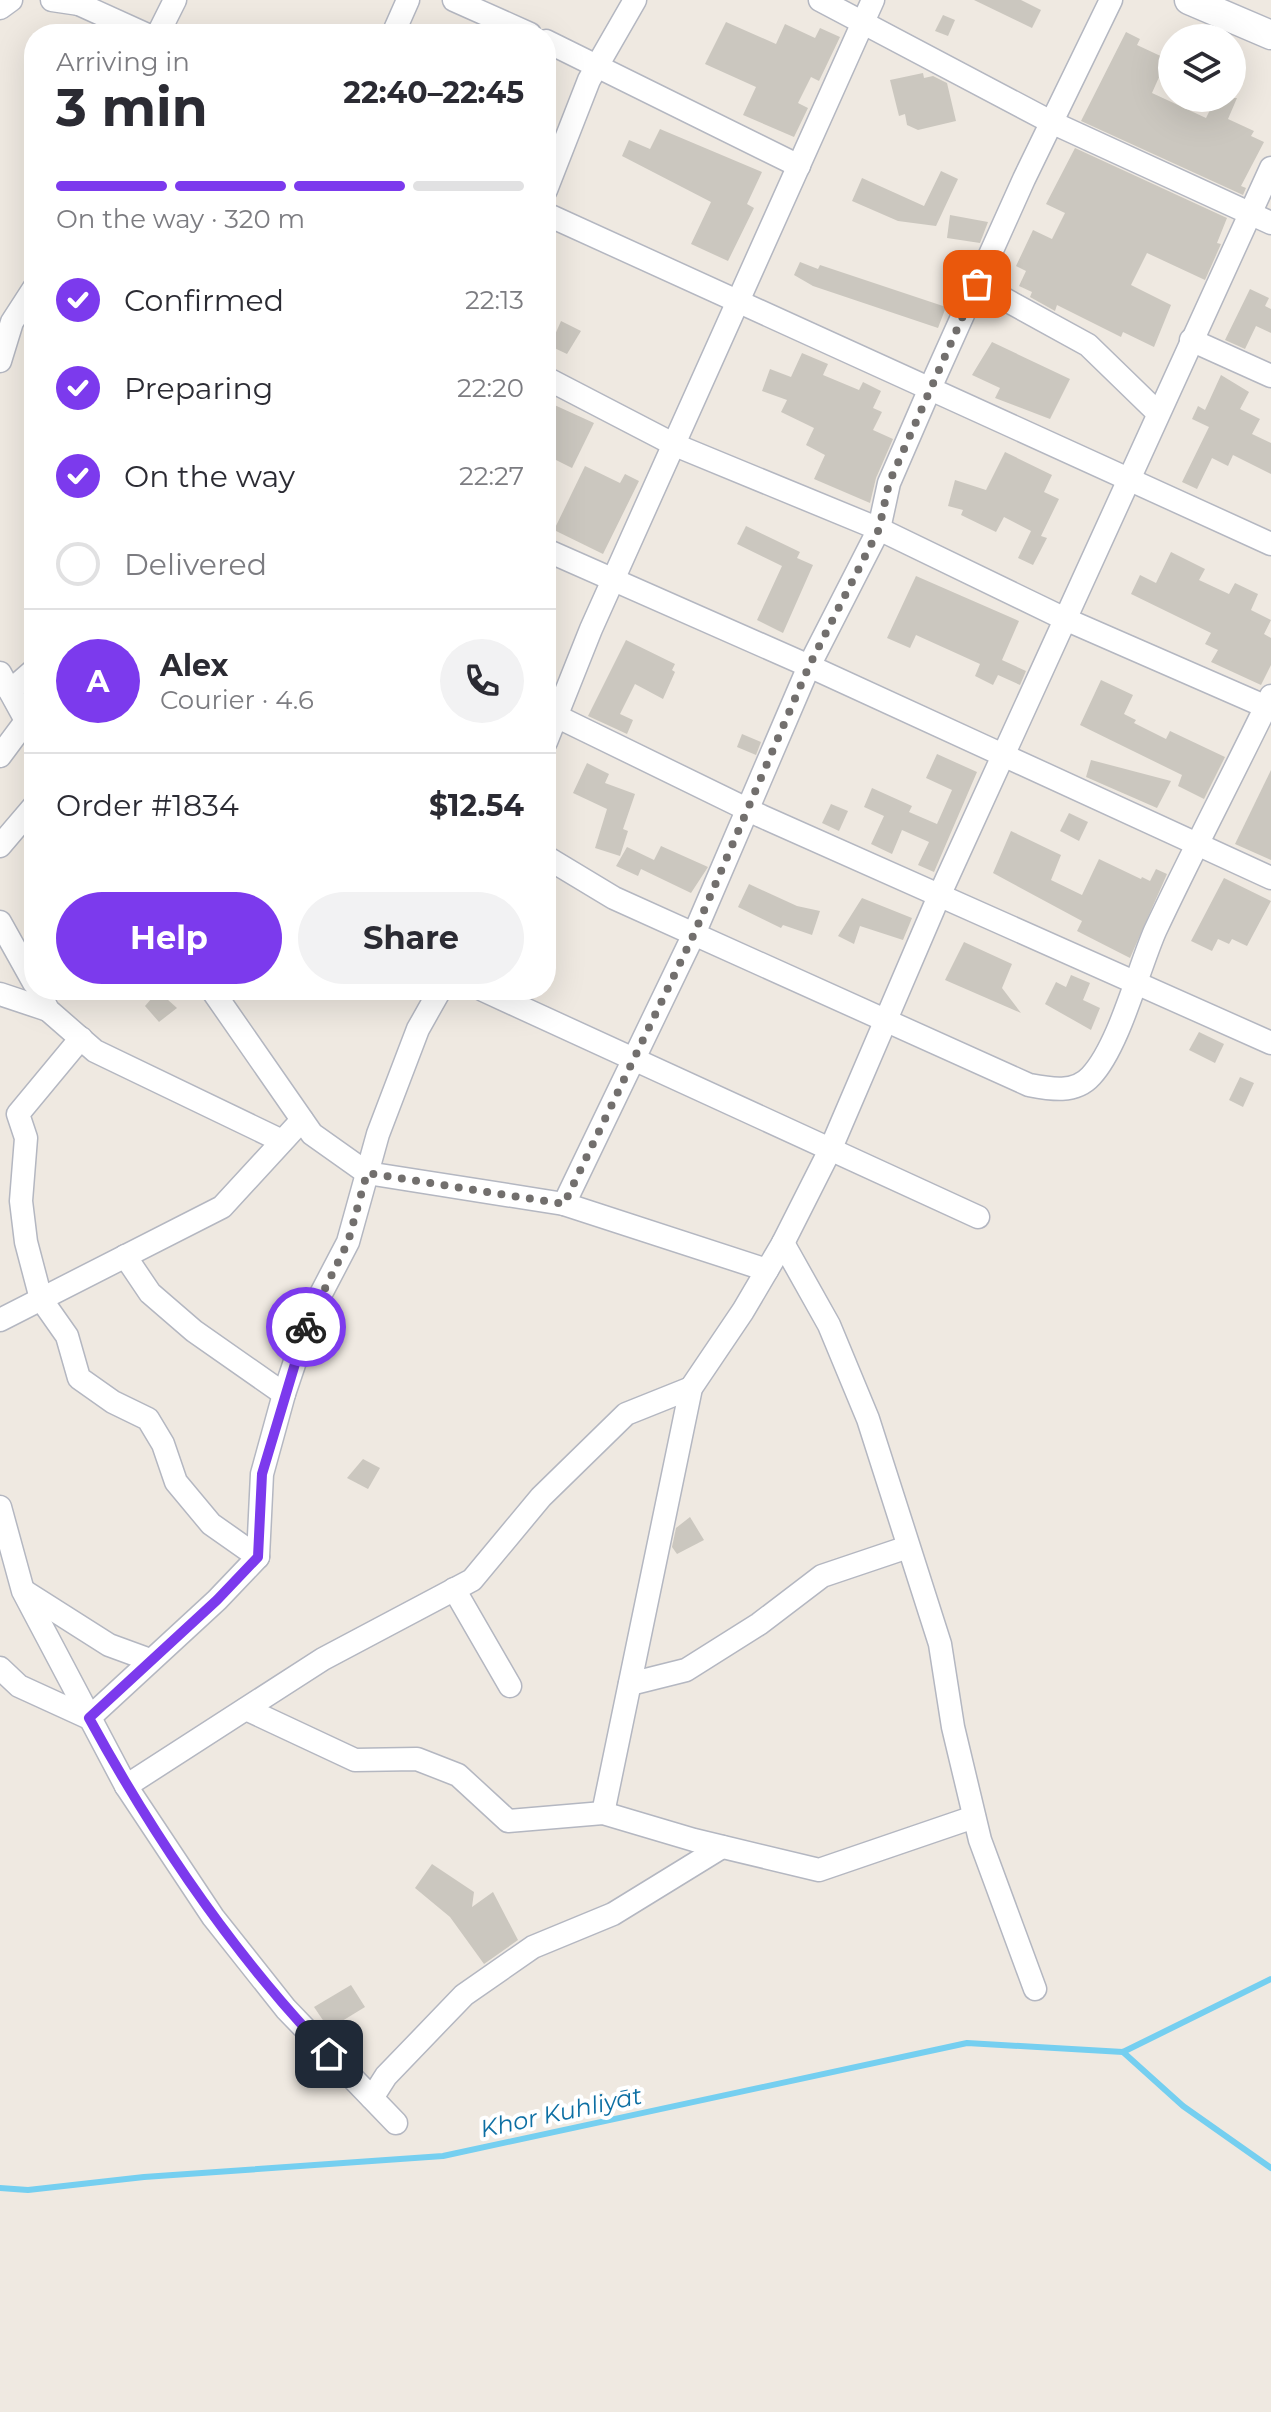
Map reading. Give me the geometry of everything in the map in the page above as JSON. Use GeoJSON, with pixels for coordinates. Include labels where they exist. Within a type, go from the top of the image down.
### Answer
{"type":"FeatureCollection","features":[{"type":"Feature","properties":{"kind":"street"},"geometry":{"type":"LineString","coordinates":[[0,8],[11,0]]}},
{"type":"Feature","properties":{"kind":"street"},"geometry":{"type":"LineString","coordinates":[[52,0],[76,2],[123,24]]}},
{"type":"Feature","properties":{"kind":"street"},"geometry":{"type":"LineString","coordinates":[[163,24],[175,0]]}},
{"type":"Feature","properties":{"kind":"street"},"geometry":{"type":"LineString","coordinates":[[397,24],[408,0]]}},
{"type":"Feature","properties":{"kind":"street"},"geometry":{"type":"LineString","coordinates":[[454,0],[508,24]]}},
{"type":"Feature","properties":{"kind":"street"},"geometry":{"type":"LineString","coordinates":[[556,166],[598,65],[635,0]]}},
{"type":"Feature","properties":{"kind":"street"},"geometry":{"type":"LineString","coordinates":[[820,0],[868,10],[1051,122],[1271,223]]}},
{"type":"Feature","properties":{"kind":"street"},"geometry":{"type":"LineString","coordinates":[[564,1204],[694,934],[809,666],[879,529],[889,483],[931,386],[1051,122],[1111,0]]}},
{"type":"Feature","properties":{"kind":"street"},"geometry":{"type":"LineString","coordinates":[[1189,0],[1271,35]]}},
{"type":"Feature","properties":{"kind":"street"},"geometry":{"type":"LineString","coordinates":[[868,10],[614,578],[556,716],[746,809],[1271,1043]]}},
{"type":"Feature","properties":{"kind":"street"},"geometry":{"type":"LineString","coordinates":[[556,46],[799,166]]}},
{"type":"Feature","properties":{"kind":"street"},"geometry":{"type":"LineString","coordinates":[[603,1813],[660,1524],[691,1388],[783,1243],[831,1148],[939,896],[1271,168]]}},
{"type":"Feature","properties":{"kind":"street"},"geometry":{"type":"LineString","coordinates":[[556,218],[931,386],[1271,544]]}},
{"type":"Feature","properties":{"kind":"street"},"geometry":{"type":"LineString","coordinates":[[977,284],[1088,345],[1158,413]]}},
{"type":"Feature","properties":{"kind":"street"},"geometry":{"type":"LineString","coordinates":[[0,361],[12,322],[24,303]]}},
{"type":"Feature","properties":{"kind":"street"},"geometry":{"type":"LineString","coordinates":[[1191,340],[1271,376]]}},
{"type":"Feature","properties":{"kind":"street"},"geometry":{"type":"LineString","coordinates":[[556,383],[675,445],[879,529],[1065,619],[1269,704],[1199,843],[1107,1050],[1091,1077],[1074,1086],[1054,1090],[1029,1085],[614,898],[556,863]]}},
{"type":"Feature","properties":{"kind":"street"},"geometry":{"type":"LineString","coordinates":[[556,554],[1004,754],[1271,878]]}},
{"type":"Feature","properties":{"kind":"street"},"geometry":{"type":"LineString","coordinates":[[24,674],[5,682],[24,717]]}},
{"type":"Feature","properties":{"kind":"street"},"geometry":{"type":"LineString","coordinates":[[0,756],[24,734]]}},
{"type":"Feature","properties":{"kind":"street"},"geometry":{"type":"LineString","coordinates":[[0,846],[24,818]]}},
{"type":"Feature","properties":{"kind":"street"},"geometry":{"type":"LineString","coordinates":[[0,922],[24,965]]}},
{"type":"Feature","properties":{"kind":"street"},"geometry":{"type":"LineString","coordinates":[[0,994],[24,997]]}},
{"type":"Feature","properties":{"kind":"street"},"geometry":{"type":"LineString","coordinates":[[43,1000],[95,1051],[282,1141]]}},
{"type":"Feature","properties":{"kind":"street"},"geometry":{"type":"LineString","coordinates":[[219,1000],[312,1134],[367,1173],[564,1204],[767,1270]]}},
{"type":"Feature","properties":{"kind":"street"},"geometry":{"type":"LineString","coordinates":[[89,1718],[217,1600],[258,1557],[262,1474],[284,1394],[312,1311],[348,1242],[367,1173],[418,1029],[434,1000]]}},
{"type":"Feature","properties":{"kind":"street"},"geometry":{"type":"LineString","coordinates":[[504,1000],[978,1217]]}},
{"type":"Feature","properties":{"kind":"street"},"geometry":{"type":"LineString","coordinates":[[81,1038],[18,1114],[26,1138],[21,1201],[41,1299],[67,1336],[79,1378],[113,1402],[148,1419],[163,1444],[176,1482],[211,1524],[258,1557]]}},
{"type":"Feature","properties":{"kind":"street"},"geometry":{"type":"LineString","coordinates":[[0,1320],[222,1207],[302,1120]]}},
{"type":"Feature","properties":{"kind":"street"},"geometry":{"type":"LineString","coordinates":[[783,1243],[829,1325],[868,1419],[940,1644],[953,1727],[974,1817],[1035,1989]]}},
{"type":"Feature","properties":{"kind":"street"},"geometry":{"type":"LineString","coordinates":[[125,1256],[150,1293],[194,1331],[284,1394]]}},
{"type":"Feature","properties":{"kind":"street"},"geometry":{"type":"LineString","coordinates":[[126,1786],[323,1659],[472,1580],[541,1497],[626,1414],[691,1388]]}},
{"type":"Feature","properties":{"kind":"street"},"geometry":{"type":"LineString","coordinates":[[0,1507],[23,1591],[126,1786],[222,1929],[286,2009],[396,2123]]}},
{"type":"Feature","properties":{"kind":"street"},"geometry":{"type":"LineString","coordinates":[[630,1684],[686,1670],[759,1624],[822,1576],[908,1547]]}},
{"type":"Feature","properties":{"kind":"street"},"geometry":{"type":"LineString","coordinates":[[454,1589],[510,1686]]}},
{"type":"Feature","properties":{"kind":"street"},"geometry":{"type":"LineString","coordinates":[[23,1591],[109,1645],[150,1660]]}},
{"type":"Feature","properties":{"kind":"street"},"geometry":{"type":"LineString","coordinates":[[0,1668],[19,1686],[89,1718]]}},
{"type":"Feature","properties":{"kind":"street"},"geometry":{"type":"LineString","coordinates":[[246,1709],[355,1760],[417,1759],[458,1775],[508,1821],[603,1813],[722,1847],[819,1870],[974,1817]]}},
{"type":"Feature","properties":{"kind":"street"},"geometry":{"type":"LineString","coordinates":[[372,2098],[386,2076],[464,1995],[533,1947],[613,1914],[722,1847]]}},
{"type":"Feature","properties":{"kind":"building"},"geometry":{"type":"Polygon","coordinates":[[[974,0],[1021,0],[1041,10],[1032,28],[974,0]]]}},
{"type":"Feature","properties":{"kind":"building"},"geometry":{"type":"Polygon","coordinates":[[[943,15],[955,20],[948,36],[935,31],[943,15]]]}},
{"type":"Feature","properties":{"kind":"building"},"geometry":{"type":"Polygon","coordinates":[[[726,22],[776,44],[785,24],[815,38],[820,28],[840,37],[819,81],[811,77],[798,103],[808,108],[794,137],[743,115],[756,87],[705,64],[726,22]]]}},
{"type":"Feature","properties":{"kind":"building"},"geometry":{"type":"Polygon","coordinates":[[[1126,32],[1140,39],[1137,45],[1158,55],[1158,79],[1152,93],[1158,96],[1158,112],[1193,112],[1206,118],[1209,112],[1231,112],[1228,119],[1254,131],[1251,136],[1264,142],[1241,186],[1246,188],[1243,195],[1081,121],[1126,32]]]}},
{"type":"Feature","properties":{"kind":"building"},"geometry":{"type":"Polygon","coordinates":[[[923,73],[924,78],[933,76],[947,83],[956,121],[918,130],[907,125],[905,114],[899,116],[890,80],[923,73]]]}},
{"type":"Feature","properties":{"kind":"building"},"geometry":{"type":"Polygon","coordinates":[[[660,129],[762,172],[747,204],[754,208],[728,261],[691,244],[711,202],[622,156],[629,140],[650,149],[660,129]]]}},
{"type":"Feature","properties":{"kind":"building"},"geometry":{"type":"Polygon","coordinates":[[[1075,148],[1227,218],[1217,243],[1221,244],[1205,280],[1147,253],[1131,285],[1171,305],[1154,347],[1123,332],[1121,337],[1057,305],[1055,311],[1030,297],[1032,292],[1019,286],[1026,271],[1016,266],[1033,230],[1052,239],[1065,213],[1046,204],[1075,148]]]}},
{"type":"Feature","properties":{"kind":"building"},"geometry":{"type":"Polygon","coordinates":[[[941,171],[958,179],[936,226],[898,221],[852,201],[862,178],[924,206],[941,171]]]}},
{"type":"Feature","properties":{"kind":"building"},"geometry":{"type":"Polygon","coordinates":[[[950,215],[988,222],[980,243],[947,238],[950,215]]]}},
{"type":"Feature","properties":{"kind":"building"},"geometry":{"type":"Polygon","coordinates":[[[800,262],[818,269],[820,265],[946,307],[938,328],[813,286],[794,275],[800,262]]]}},
{"type":"Feature","properties":{"kind":"building"},"geometry":{"type":"Polygon","coordinates":[[[1250,289],[1269,298],[1265,306],[1271,309],[1271,333],[1256,326],[1245,349],[1225,340],[1250,289]]]}},
{"type":"Feature","properties":{"kind":"building"},"geometry":{"type":"Polygon","coordinates":[[[561,321],[581,331],[567,354],[556,349],[556,332],[561,321]]]}},
{"type":"Feature","properties":{"kind":"building"},"geometry":{"type":"Polygon","coordinates":[[[992,342],[1070,379],[1050,419],[995,398],[1000,388],[972,375],[992,342]]]}},
{"type":"Feature","properties":{"kind":"building"},"geometry":{"type":"Polygon","coordinates":[[[802,353],[828,364],[823,375],[859,390],[863,382],[881,391],[873,408],[882,412],[873,430],[893,439],[876,478],[870,503],[814,479],[825,455],[806,445],[814,428],[781,412],[787,400],[762,391],[770,369],[791,377],[802,353]]]}},
{"type":"Feature","properties":{"kind":"building"},"geometry":{"type":"Polygon","coordinates":[[[1221,375],[1249,392],[1240,409],[1260,419],[1252,434],[1271,443],[1271,474],[1233,455],[1228,466],[1212,458],[1197,489],[1182,482],[1209,427],[1192,419],[1198,406],[1205,410],[1221,375]]]}},
{"type":"Feature","properties":{"kind":"building"},"geometry":{"type":"Polygon","coordinates":[[[556,406],[594,423],[572,468],[556,460],[556,406]]]}},
{"type":"Feature","properties":{"kind":"building"},"geometry":{"type":"Polygon","coordinates":[[[1005,452],[1052,475],[1044,492],[1059,499],[1041,536],[1047,538],[1033,565],[1018,558],[1031,531],[1004,517],[996,532],[961,515],[963,510],[948,506],[955,480],[986,490],[1005,452]]]}},
{"type":"Feature","properties":{"kind":"building"},"geometry":{"type":"Polygon","coordinates":[[[585,466],[620,483],[625,474],[639,481],[603,554],[556,531],[585,466]]]}},
{"type":"Feature","properties":{"kind":"building"},"geometry":{"type":"Polygon","coordinates":[[[746,526],[800,552],[797,558],[813,565],[783,633],[757,620],[782,566],[737,544],[746,526]]]}},
{"type":"Feature","properties":{"kind":"building"},"geometry":{"type":"Polygon","coordinates":[[[1171,552],[1205,569],[1199,580],[1229,594],[1235,583],[1258,594],[1251,610],[1271,620],[1264,634],[1271,638],[1271,665],[1261,685],[1211,662],[1218,650],[1205,644],[1211,633],[1131,594],[1140,575],[1156,583],[1171,552]]]}},
{"type":"Feature","properties":{"kind":"building"},"geometry":{"type":"Polygon","coordinates":[[[916,576],[1019,621],[1002,660],[1026,671],[1020,685],[998,675],[993,685],[975,676],[980,664],[916,635],[910,648],[887,638],[916,576]]]}},
{"type":"Feature","properties":{"kind":"building"},"geometry":{"type":"Polygon","coordinates":[[[626,640],[675,664],[672,670],[675,672],[663,699],[635,684],[620,714],[633,720],[627,734],[588,716],[626,640]]]}},
{"type":"Feature","properties":{"kind":"building"},"geometry":{"type":"Polygon","coordinates":[[[1101,680],[1133,695],[1124,714],[1136,720],[1134,723],[1166,739],[1170,731],[1225,757],[1204,799],[1178,786],[1182,775],[1080,725],[1101,680]]]}},
{"type":"Feature","properties":{"kind":"building"},"geometry":{"type":"Polygon","coordinates":[[[742,734],[761,742],[756,755],[737,747],[742,734]]]}},
{"type":"Feature","properties":{"kind":"building"},"geometry":{"type":"Polygon","coordinates":[[[937,754],[977,772],[934,872],[918,865],[929,842],[902,830],[892,854],[871,844],[884,816],[864,807],[872,788],[912,806],[909,812],[937,824],[952,790],[926,778],[937,754]]]}},
{"type":"Feature","properties":{"kind":"building"},"geometry":{"type":"Polygon","coordinates":[[[1091,760],[1171,781],[1157,808],[1086,777],[1091,760]]]}},
{"type":"Feature","properties":{"kind":"building"},"geometry":{"type":"Polygon","coordinates":[[[587,763],[609,774],[605,783],[635,794],[623,829],[628,831],[620,856],[595,848],[607,809],[573,793],[587,763]]]}},
{"type":"Feature","properties":{"kind":"building"},"geometry":{"type":"Polygon","coordinates":[[[1271,770],[1271,860],[1235,844],[1271,770]]]}},
{"type":"Feature","properties":{"kind":"building"},"geometry":{"type":"Polygon","coordinates":[[[831,804],[848,811],[839,831],[822,823],[831,804]]]}},
{"type":"Feature","properties":{"kind":"building"},"geometry":{"type":"Polygon","coordinates":[[[1069,813],[1088,822],[1079,841],[1060,831],[1069,813]]]}},
{"type":"Feature","properties":{"kind":"building"},"geometry":{"type":"Polygon","coordinates":[[[1011,831],[1061,855],[1051,880],[1082,895],[1099,859],[1150,881],[1156,869],[1167,874],[1130,958],[1077,931],[1082,921],[993,873],[1011,831]]]}},
{"type":"Feature","properties":{"kind":"building"},"geometry":{"type":"Polygon","coordinates":[[[661,846],[708,867],[691,893],[641,869],[638,876],[616,866],[627,847],[654,860],[661,846]]]}},
{"type":"Feature","properties":{"kind":"building"},"geometry":{"type":"Polygon","coordinates":[[[1224,878],[1271,901],[1247,946],[1232,939],[1229,944],[1218,939],[1212,951],[1191,941],[1224,878]]]}},
{"type":"Feature","properties":{"kind":"building"},"geometry":{"type":"Polygon","coordinates":[[[749,884],[797,906],[820,911],[812,935],[783,925],[781,928],[738,907],[749,884]]]}},
{"type":"Feature","properties":{"kind":"building"},"geometry":{"type":"Polygon","coordinates":[[[862,898],[912,918],[903,940],[860,926],[854,944],[838,936],[862,898]]]}},
{"type":"Feature","properties":{"kind":"building"},"geometry":{"type":"Polygon","coordinates":[[[964,942],[1012,964],[1002,988],[1021,1013],[945,980],[964,942]]]}},
{"type":"Feature","properties":{"kind":"building"},"geometry":{"type":"Polygon","coordinates":[[[1071,975],[1090,983],[1083,1000],[1100,1008],[1091,1030],[1045,1004],[1056,982],[1066,987],[1071,975]]]}},
{"type":"Feature","properties":{"kind":"building"},"geometry":{"type":"Polygon","coordinates":[[[150,1000],[168,1000],[177,1008],[159,1022],[145,1006],[150,1000]]]}},
{"type":"Feature","properties":{"kind":"building"},"geometry":{"type":"Polygon","coordinates":[[[1199,1032],[1224,1044],[1215,1063],[1189,1050],[1199,1032]]]}},
{"type":"Feature","properties":{"kind":"building"},"geometry":{"type":"Polygon","coordinates":[[[1240,1077],[1254,1083],[1243,1107],[1229,1100],[1240,1077]]]}},
{"type":"Feature","properties":{"kind":"building"},"geometry":{"type":"Polygon","coordinates":[[[363,1459],[380,1468],[368,1489],[347,1478],[363,1459]]]}},
{"type":"Feature","properties":{"kind":"building"},"geometry":{"type":"Polygon","coordinates":[[[690,1517],[704,1540],[677,1554],[672,1547],[676,1528],[690,1517]]]}},
{"type":"Feature","properties":{"kind":"building"},"geometry":{"type":"Polygon","coordinates":[[[432,1864],[474,1892],[472,1907],[493,1892],[518,1940],[484,1964],[450,1917],[415,1888],[432,1864]]]}},
{"type":"Feature","properties":{"kind":"building"},"geometry":{"type":"Polygon","coordinates":[[[351,1985],[365,2007],[329,2029],[314,2007],[351,1985]]]}},
{"type":"Feature","properties":{"kind":"waterway","name":"Khor Kuhliyāt"},"geometry":{"type":"LineString","coordinates":[[0,2188],[28,2190],[144,2177],[443,2156],[967,2043],[1123,2052],[1271,1979]]}},
{"type":"Feature","properties":{"kind":"waterway","name":"Khor Kuhliyāt"},"geometry":{"type":"LineString","coordinates":[[1123,2052],[1183,2106],[1271,2168]]}},
{"type":"Feature","properties":{"kind":"way so far"},"geometry":{"type":"LineString","coordinates":[[306,1327],[348,1242],[367,1173],[564,1204],[694,934],[809,666],[879,529],[889,483],[977,284]]}},
{"type":"Feature","properties":{"kind":"route"},"geometry":{"type":"LineString","coordinates":[[306,1327],[262,1474],[258,1557],[217,1600],[89,1718],[126,1786],[213,1917],[286,2009],[329,2054]]}}]}
